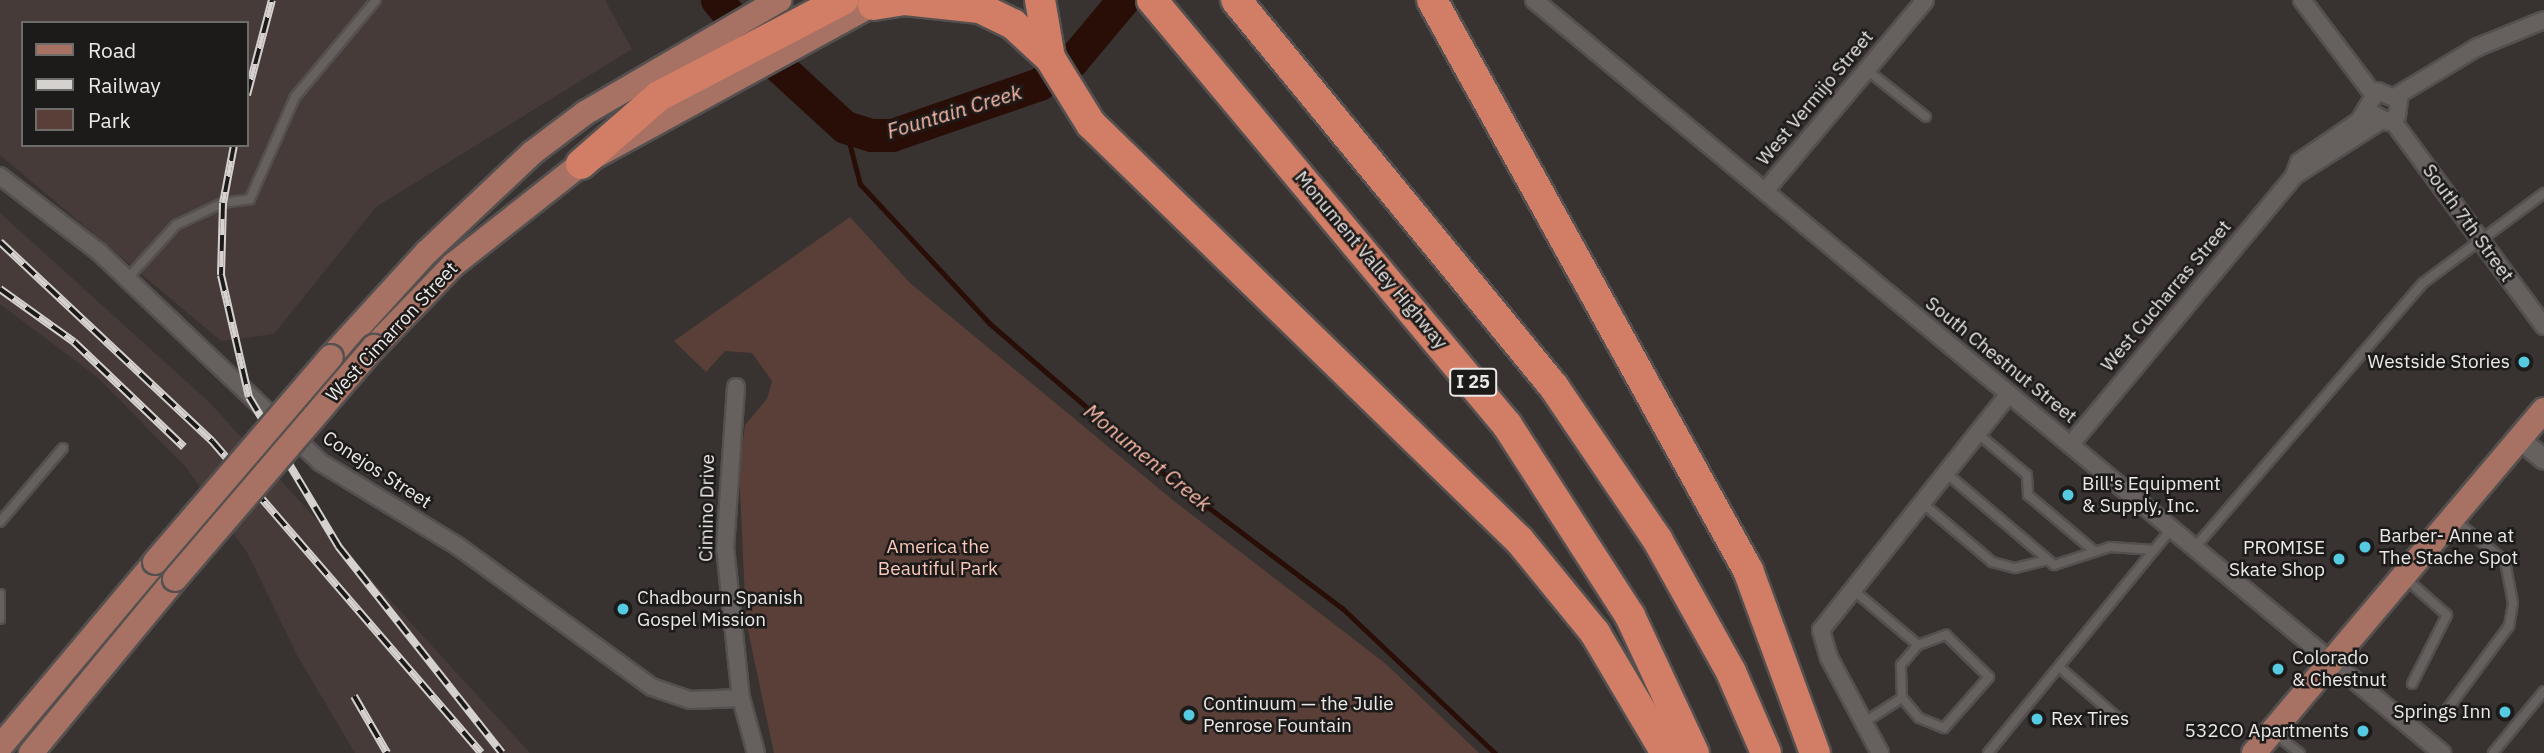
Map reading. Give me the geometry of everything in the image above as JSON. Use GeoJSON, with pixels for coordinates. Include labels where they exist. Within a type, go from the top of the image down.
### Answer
{"type":"FeatureCollection","features":[{"type":"Feature","properties":{"kind":"highway"},"geometry":{"type":"LineString","coordinates":[[581,164],[665,104],[843,0]]}},
{"type":"Feature","properties":{"kind":"highway","name":"Monument Valley Highway"},"geometry":{"type":"LineString","coordinates":[[1152,0],[1443,345],[1547,481],[1630,616],[1694,753]]}},
{"type":"Feature","properties":{"kind":"highway"},"geometry":{"type":"LineString","coordinates":[[1432,0],[1748,570],[1815,753]]}},
{"type":"Feature","properties":{"kind":"highway"},"geometry":{"type":"LineString","coordinates":[[877,2],[962,4],[1013,24],[1051,58],[1091,124],[1520,541],[1595,633],[1666,753]]}},
{"type":"Feature","properties":{"kind":"highway"},"geometry":{"type":"LineString","coordinates":[[1041,5],[1051,58]]}},
{"type":"Feature","properties":{"kind":"highway"},"geometry":{"type":"LineString","coordinates":[[1244,9],[1449,253],[1577,420],[1691,597],[1766,753]]}},
{"type":"Feature","properties":{"kind":"main road","name":"West Cimarron Street"},"geometry":{"type":"LineString","coordinates":[[0,747],[331,356],[481,199],[585,114],[779,0]]}},
{"type":"Feature","properties":{"kind":"main road"},"geometry":{"type":"LineString","coordinates":[[665,104],[877,2]]}},
{"type":"Feature","properties":{"kind":"main road","name":"West Cimarron Street"},"geometry":{"type":"LineString","coordinates":[[31,753],[175,579],[374,347],[453,265],[581,164]]}},
{"type":"Feature","properties":{"kind":"main road"},"geometry":{"type":"LineString","coordinates":[[2254,753],[2544,410]]}},
{"type":"Feature","properties":{"kind":"street","name":"South Chestnut Street"},"geometry":{"type":"LineString","coordinates":[[1534,0],[2442,753]]}},
{"type":"Feature","properties":{"kind":"street","name":"West Vermijo Street"},"geometry":{"type":"LineString","coordinates":[[1765,191],[1925,0]]}},
{"type":"Feature","properties":{"kind":"street"},"geometry":{"type":"LineString","coordinates":[[2302,0],[2373,94],[2380,117],[2400,106],[2396,96]]}},
{"type":"Feature","properties":{"kind":"street"},"geometry":{"type":"LineString","coordinates":[[2373,94],[2396,96],[2478,47],[2544,20]]}},
{"type":"Feature","properties":{"kind":"street","name":"West Cucharras Street"},"geometry":{"type":"LineString","coordinates":[[2071,444],[2294,176],[2310,151],[2380,117]]}},
{"type":"Feature","properties":{"kind":"street","name":"South 7th Street"},"geometry":{"type":"LineString","coordinates":[[2380,117],[2479,237],[2544,326]]}},
{"type":"Feature","properties":{"kind":"street","name":"Conejos Street"},"geometry":{"type":"LineString","coordinates":[[0,176],[127,280],[320,462],[459,547],[652,687],[690,700],[741,698]]}},
{"type":"Feature","properties":{"kind":"street","name":"Cimino Drive"},"geometry":{"type":"LineString","coordinates":[[736,387],[725,547],[741,698],[756,753]]}},
{"type":"Feature","properties":{"kind":"street"},"geometry":{"type":"LineString","coordinates":[[1880,753],[1863,723],[1821,630],[1850,588],[2009,394]]}},
{"type":"Feature","properties":{"kind":"street"},"geometry":{"type":"LineString","coordinates":[[2518,438],[2544,459]]}},
{"type":"Feature","properties":{"kind":"lane"},"geometry":{"type":"LineString","coordinates":[[127,280],[176,225],[223,203],[250,199],[295,97],[376,0]]}},
{"type":"Feature","properties":{"kind":"lane"},"geometry":{"type":"LineString","coordinates":[[1867,70],[1926,117]]}},
{"type":"Feature","properties":{"kind":"lane"},"geometry":{"type":"LineString","coordinates":[[2195,547],[2392,316],[2479,237],[2544,194]]}},
{"type":"Feature","properties":{"kind":"lane"},"geometry":{"type":"LineString","coordinates":[[1977,433],[2027,475],[2028,495],[2094,551]]}},
{"type":"Feature","properties":{"kind":"lane"},"geometry":{"type":"LineString","coordinates":[[0,522],[63,448]]}},
{"type":"Feature","properties":{"kind":"lane"},"geometry":{"type":"LineString","coordinates":[[1945,472],[2054,565],[2094,551],[2154,550]]}},
{"type":"Feature","properties":{"kind":"lane"},"geometry":{"type":"LineString","coordinates":[[1921,502],[1992,562],[2015,568],[2047,560]]}},
{"type":"Feature","properties":{"kind":"lane"},"geometry":{"type":"LineString","coordinates":[[2446,711],[2509,626],[2513,603],[2505,561],[2451,517]]}},
{"type":"Feature","properties":{"kind":"lane"},"geometry":{"type":"LineString","coordinates":[[1990,753],[2172,528]]}},
{"type":"Feature","properties":{"kind":"lane"},"geometry":{"type":"LineString","coordinates":[[2402,575],[2446,615],[2412,684]]}},
{"type":"Feature","properties":{"kind":"lane"},"geometry":{"type":"LineString","coordinates":[[1850,588],[1918,645]]}},
{"type":"Feature","properties":{"kind":"lane"},"geometry":{"type":"LineString","coordinates":[[0,594],[0,619]]}},
{"type":"Feature","properties":{"kind":"lane"},"geometry":{"type":"LineString","coordinates":[[1946,635],[1989,677],[1944,728],[1919,718],[1902,698],[1901,666],[1918,645],[1946,635]]}},
{"type":"Feature","properties":{"kind":"lane"},"geometry":{"type":"LineString","coordinates":[[2059,667],[2120,720]]}},
{"type":"Feature","properties":{"kind":"lane"},"geometry":{"type":"LineString","coordinates":[[2493,753],[2544,691]]}},
{"type":"Feature","properties":{"kind":"lane"},"geometry":{"type":"LineString","coordinates":[[1863,723],[1902,698]]}},
{"type":"Feature","properties":{"kind":"lane"},"geometry":{"type":"LineString","coordinates":[[2272,731],[2300,753]]}},
{"type":"Feature","properties":{"kind":"shaded area"},"geometry":{"type":"Polygon","coordinates":[[[0,0],[605,0],[632,49],[376,207],[274,334],[221,341],[0,155],[0,0]]]}},
{"type":"Feature","properties":{"kind":"shaded area"},"geometry":{"type":"Polygon","coordinates":[[[0,213],[209,402],[530,753],[355,753],[297,655],[248,554],[185,466],[96,376],[0,304],[0,213]]]}},
{"type":"Feature","properties":{"kind":"green space","name":"America the Beautiful Park"},"geometry":{"type":"Polygon","coordinates":[[[850,217],[910,283],[1174,501],[1386,664],[1479,753],[774,753],[746,621],[739,468],[745,425],[767,399],[772,381],[752,353],[725,351],[706,372],[674,341],[850,217]]]}},
{"type":"Feature","properties":{"kind":"waterway","name":"Fountain Creek"},"geometry":{"type":"LineString","coordinates":[[717,0],[751,41],[845,127],[872,135],[892,135],[1039,84],[1072,61],[1123,0]]}},
{"type":"Feature","properties":{"kind":"waterway","name":"Monument Creek"},"geometry":{"type":"LineString","coordinates":[[845,127],[860,184],[989,323],[1164,474],[1342,608],[1495,753]]}},
{"type":"Feature","properties":{"kind":"railway"},"geometry":{"type":"LineString","coordinates":[[248,91],[272,0]]}},
{"type":"Feature","properties":{"kind":"railway"},"geometry":{"type":"LineString","coordinates":[[234,147],[223,203],[221,275],[249,397],[338,546],[502,753]]}},
{"type":"Feature","properties":{"kind":"railway"},"geometry":{"type":"LineString","coordinates":[[0,242],[212,441],[481,753]]}},
{"type":"Feature","properties":{"kind":"railway"},"geometry":{"type":"LineString","coordinates":[[0,289],[74,342],[184,447]]}},
{"type":"Feature","properties":{"kind":"railway"},"geometry":{"type":"LineString","coordinates":[[354,696],[387,753]]}},
{"type":"Feature","properties":{"kind":"place","name":"Westside Stories"},"geometry":{"type":"Point","coordinates":[2524,362]}},
{"type":"Feature","properties":{"kind":"place","name":"Bill's Equipment & Supply, Inc."},"geometry":{"type":"Point","coordinates":[2068,495]}},
{"type":"Feature","properties":{"kind":"place","name":"Barber- Anne at The Stache Spot"},"geometry":{"type":"Point","coordinates":[2365,547]}},
{"type":"Feature","properties":{"kind":"place","name":"PROMISE Skate Shop"},"geometry":{"type":"Point","coordinates":[2339,559]}},
{"type":"Feature","properties":{"kind":"place","name":"Chadbourn Spanish Gospel Mission"},"geometry":{"type":"Point","coordinates":[623,609]}},
{"type":"Feature","properties":{"kind":"place","name":"Colorado & Chestnut"},"geometry":{"type":"Point","coordinates":[2278,669]}},
{"type":"Feature","properties":{"kind":"place","name":"Springs Inn"},"geometry":{"type":"Point","coordinates":[2505,712]}},
{"type":"Feature","properties":{"kind":"place","name":"Continuum — the Julie Penrose Fountain"},"geometry":{"type":"Point","coordinates":[1189,715]}},
{"type":"Feature","properties":{"kind":"place","name":"Rex Tires"},"geometry":{"type":"Point","coordinates":[2037,719]}},
{"type":"Feature","properties":{"kind":"place","name":"532CO Apartments"},"geometry":{"type":"Point","coordinates":[2363,731]}}]}
